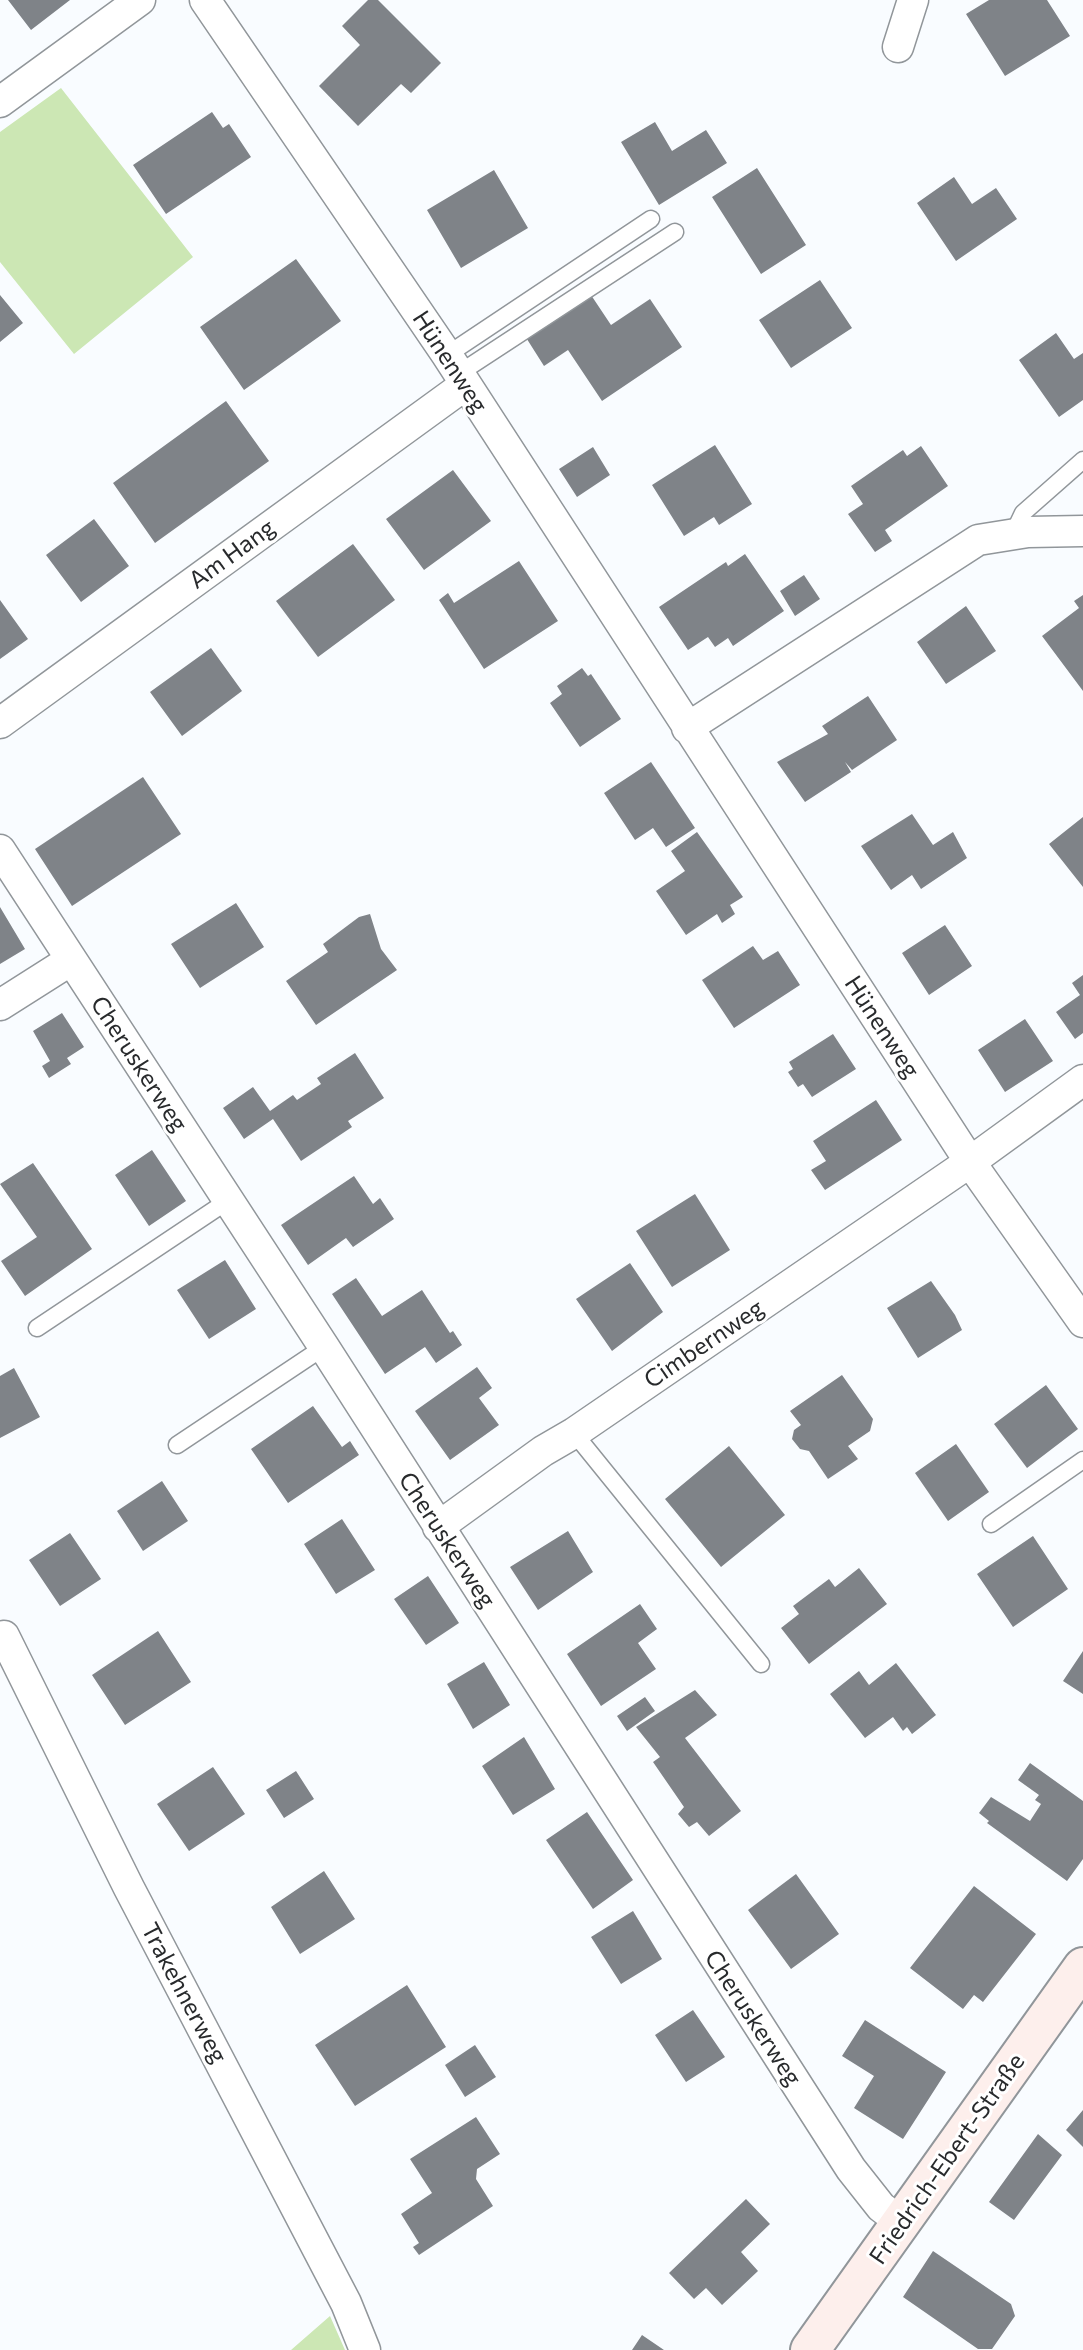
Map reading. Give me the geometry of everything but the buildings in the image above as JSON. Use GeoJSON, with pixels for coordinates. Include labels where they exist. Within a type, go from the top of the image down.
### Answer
{"type":"FeatureCollection","features":[{"type":"Feature","properties":{"kind":"main road","name":"Friedrich-Ebert-Straße"},"geometry":{"type":"LineString","coordinates":[[810,2350],[1083,1967]]}},
{"type":"Feature","properties":{"kind":"street"},"geometry":{"type":"LineString","coordinates":[[0,102],[140,0]]}},
{"type":"Feature","properties":{"kind":"street","name":"Hünenweg"},"geometry":{"type":"LineString","coordinates":[[205,0],[457,371],[970,1162],[1083,1322]]}},
{"type":"Feature","properties":{"kind":"street"},"geometry":{"type":"LineString","coordinates":[[898,47],[913,0]]}},
{"type":"Feature","properties":{"kind":"street","name":"Am Hang"},"geometry":{"type":"LineString","coordinates":[[0,723],[457,371]]}},
{"type":"Feature","properties":{"kind":"street"},"geometry":{"type":"LineString","coordinates":[[687,728],[978,540],[1013,534],[1083,531]]}},
{"type":"Feature","properties":{"kind":"street","name":"Cheruskerweg"},"geometry":{"type":"LineString","coordinates":[[0,850],[324,1347],[850,2169],[881,2207],[902,2223]]}},
{"type":"Feature","properties":{"kind":"street"},"geometry":{"type":"LineString","coordinates":[[0,1005],[71,960]]}},
{"type":"Feature","properties":{"kind":"street","name":"Cimbernweg"},"geometry":{"type":"LineString","coordinates":[[438,1527],[543,1451],[574,1433],[970,1162],[1083,1080]]}},
{"type":"Feature","properties":{"kind":"street","name":"Trakehnerweg"},"geometry":{"type":"LineString","coordinates":[[4,1636],[129,1888],[346,2304],[365,2350]]}},
{"type":"Feature","properties":{"kind":"lane"},"geometry":{"type":"LineString","coordinates":[[457,371],[650,219]]}},
{"type":"Feature","properties":{"kind":"lane"},"geometry":{"type":"LineString","coordinates":[[457,371],[675,232]]}},
{"type":"Feature","properties":{"kind":"lane"},"geometry":{"type":"LineString","coordinates":[[1013,534],[1023,513],[1083,460]]}},
{"type":"Feature","properties":{"kind":"lane"},"geometry":{"type":"LineString","coordinates":[[37,1328],[229,1200]]}},
{"type":"Feature","properties":{"kind":"lane"},"geometry":{"type":"LineString","coordinates":[[177,1445],[324,1347]]}},
{"type":"Feature","properties":{"kind":"lane"},"geometry":{"type":"LineString","coordinates":[[574,1433],[761,1664]]}},
{"type":"Feature","properties":{"kind":"lane"},"geometry":{"type":"LineString","coordinates":[[991,1524],[1083,1460]]}},
{"type":"Feature","properties":{"kind":"green space"},"geometry":{"type":"Polygon","coordinates":[[[61,88],[193,257],[74,354],[0,262],[0,132],[61,88]]]}},
{"type":"Feature","properties":{"kind":"green space"},"geometry":{"type":"Polygon","coordinates":[[[330,2316],[345,2350],[291,2350],[330,2316]]]}}]}
